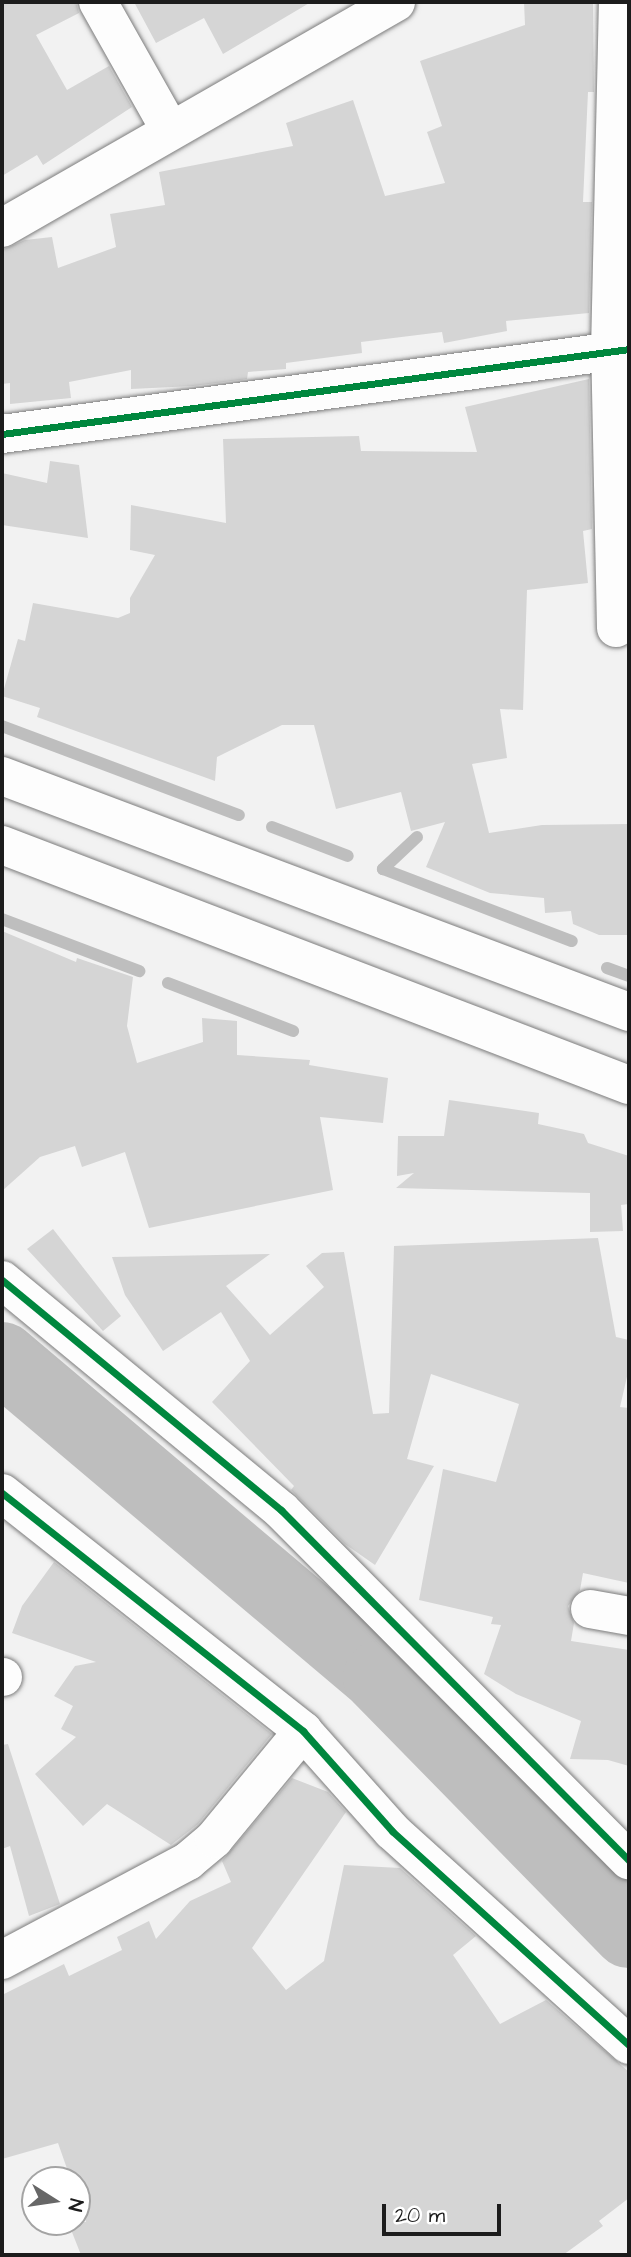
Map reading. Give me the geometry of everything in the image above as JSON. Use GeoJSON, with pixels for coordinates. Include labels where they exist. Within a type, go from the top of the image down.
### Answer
{"type":"FeatureCollection","features":[{"type":"Feature","properties":{"kind":"street"},"geometry":{"type":"LineString","coordinates":[[98,2],[170,130]]}},
{"type":"Feature","properties":{"kind":"street"},"geometry":{"type":"LineString","coordinates":[[2,228],[396,2]]}},
{"type":"Feature","properties":{"kind":"street"},"geometry":{"type":"LineString","coordinates":[[615,628],[620,350],[618,2]]}},
{"type":"Feature","properties":{"kind":"street"},"geometry":{"type":"LineString","coordinates":[[2,434],[620,350]]}},
{"type":"Feature","properties":{"kind":"street"},"geometry":{"type":"LineString","coordinates":[[2,776],[629,1012]]}},
{"type":"Feature","properties":{"kind":"street"},"geometry":{"type":"LineString","coordinates":[[2,845],[629,1085]]}},
{"type":"Feature","properties":{"kind":"street"},"geometry":{"type":"LineString","coordinates":[[2,1280],[281,1510],[629,1861]]}},
{"type":"Feature","properties":{"kind":"street"},"geometry":{"type":"LineString","coordinates":[[2,1493],[303,1731],[392,1831],[629,2045]]}},
{"type":"Feature","properties":{"kind":"street"},"geometry":{"type":"LineString","coordinates":[[590,1609],[629,1616]]}},
{"type":"Feature","properties":{"kind":"street"},"geometry":{"type":"LineString","coordinates":[[2,1960],[188,1861],[214,1839],[303,1731]]}},
{"type":"Feature","properties":{"kind":"building"},"geometry":{"type":"Polygon","coordinates":[[[2,2],[76,2],[79,13],[36,35],[67,90],[109,66],[132,107],[43,165],[37,155],[2,176],[2,2]]]}},
{"type":"Feature","properties":{"kind":"building"},"geometry":{"type":"Polygon","coordinates":[[[134,2],[311,2],[223,54],[204,18],[156,43],[134,2]]]}},
{"type":"Feature","properties":{"kind":"building"},"geometry":{"type":"Polygon","coordinates":[[[524,2],[593,2],[594,92],[588,92],[583,202],[592,202],[589,313],[506,321],[507,331],[444,343],[442,332],[361,342],[362,353],[286,363],[286,369],[248,372],[247,379],[193,386],[131,389],[131,370],[69,382],[71,398],[10,404],[10,383],[2,384],[2,250],[25,240],[52,237],[58,268],[116,247],[110,214],[165,205],[159,172],[293,146],[286,123],[353,100],[385,196],[445,183],[427,132],[442,126],[420,61],[525,25],[524,2]]]}},
{"type":"Feature","properties":{"kind":"building"},"geometry":{"type":"Polygon","coordinates":[[[589,379],[592,529],[583,531],[588,583],[527,590],[523,710],[500,709],[507,758],[472,764],[489,833],[542,825],[629,824],[629,935],[599,935],[573,924],[571,911],[545,913],[544,898],[490,893],[426,867],[445,822],[411,831],[401,792],[336,809],[314,725],[282,725],[217,757],[215,781],[37,717],[40,708],[2,696],[18,639],[25,641],[33,603],[118,618],[130,613],[130,598],[155,555],[130,550],[131,505],[226,523],[223,439],[359,436],[361,451],[477,452],[465,407],[589,379]]]}},
{"type":"Feature","properties":{"kind":"building"},"geometry":{"type":"Polygon","coordinates":[[[50,461],[79,465],[88,538],[2,525],[2,473],[47,483],[50,461]]]}},
{"type":"Feature","properties":{"kind":"building"},"geometry":{"type":"Polygon","coordinates":[[[2,931],[76,962],[77,958],[133,977],[127,1026],[137,1063],[203,1042],[202,1018],[237,1021],[237,1055],[310,1060],[309,1065],[388,1078],[383,1123],[320,1117],[333,1190],[149,1228],[125,1152],[82,1167],[75,1146],[40,1157],[2,1191],[2,931]]]}},
{"type":"Feature","properties":{"kind":"building"},"geometry":{"type":"Polygon","coordinates":[[[449,1100],[539,1113],[538,1124],[584,1134],[588,1143],[629,1156],[629,1204],[621,1205],[623,1231],[590,1232],[590,1193],[396,1188],[414,1173],[397,1176],[398,1136],[444,1136],[449,1100]]]}},
{"type":"Feature","properties":{"kind":"building"},"geometry":{"type":"Polygon","coordinates":[[[53,1229],[121,1316],[103,1331],[27,1249],[53,1229]]]}},
{"type":"Feature","properties":{"kind":"building"},"geometry":{"type":"Polygon","coordinates":[[[598,1238],[616,1337],[629,1340],[629,1368],[620,1407],[629,1408],[629,1583],[583,1573],[580,1590],[568,1606],[574,1623],[571,1641],[629,1650],[629,1766],[608,1760],[570,1759],[581,1721],[516,1694],[484,1674],[501,1625],[491,1624],[493,1617],[419,1600],[443,1469],[496,1482],[519,1404],[431,1374],[407,1459],[434,1466],[375,1565],[345,1544],[291,1490],[294,1486],[212,1402],[250,1361],[221,1312],[163,1351],[125,1295],[112,1257],[270,1254],[226,1286],[270,1335],[324,1287],[306,1266],[322,1253],[344,1252],[373,1414],[389,1413],[394,1246],[598,1238]]]}},
{"type":"Feature","properties":{"kind":"building"},"geometry":{"type":"Polygon","coordinates":[[[54,1562],[272,1734],[198,1824],[171,1845],[107,1804],[83,1826],[35,1774],[76,1737],[61,1729],[73,1706],[54,1696],[75,1666],[96,1662],[12,1633],[22,1606],[54,1562]]]}},
{"type":"Feature","properties":{"kind":"building"},"geometry":{"type":"Polygon","coordinates":[[[8,1744],[60,1904],[29,1916],[10,1846],[2,1849],[2,1745],[8,1744]]]}},
{"type":"Feature","properties":{"kind":"building"},"geometry":{"type":"Polygon","coordinates":[[[292,1778],[328,1792],[346,1812],[252,1948],[286,1990],[324,1961],[344,1865],[400,1868],[476,1936],[453,1955],[500,2024],[546,2000],[629,2072],[629,2198],[599,2221],[603,2226],[563,2255],[81,2255],[74,2236],[91,2236],[91,2166],[66,2166],[58,2143],[2,2159],[2,1995],[64,1964],[69,1976],[122,1950],[117,1937],[149,1921],[156,1939],[190,1901],[231,1882],[222,1861],[292,1778]]]}},
{"type":"Feature","properties":{"kind":"waterway"},"geometry":{"type":"LineString","coordinates":[[2,726],[239,815]]}},
{"type":"Feature","properties":{"kind":"waterway"},"geometry":{"type":"LineString","coordinates":[[272,827],[348,856]]}},
{"type":"Feature","properties":{"kind":"waterway"},"geometry":{"type":"LineString","coordinates":[[417,837],[383,869],[572,941]]}},
{"type":"Feature","properties":{"kind":"waterway"},"geometry":{"type":"LineString","coordinates":[[2,919],[139,971]]}},
{"type":"Feature","properties":{"kind":"waterway"},"geometry":{"type":"LineString","coordinates":[[607,968],[629,976]]}},
{"type":"Feature","properties":{"kind":"waterway"},"geometry":{"type":"LineString","coordinates":[[168,983],[293,1031]]}},
{"type":"Feature","properties":{"kind":"waterway"},"geometry":{"type":"LineString","coordinates":[[2,1358],[379,1677],[629,1932]]}},
{"type":"Feature","properties":{"kind":"cycle path"},"geometry":{"type":"LineString","coordinates":[[2,434],[629,349]]}},
{"type":"Feature","properties":{"kind":"cycle path"},"geometry":{"type":"LineString","coordinates":[[2,1280],[281,1510],[629,1861]]}},
{"type":"Feature","properties":{"kind":"cycle path"},"geometry":{"type":"LineString","coordinates":[[2,1493],[303,1731],[392,1831],[629,2045]]}}]}
